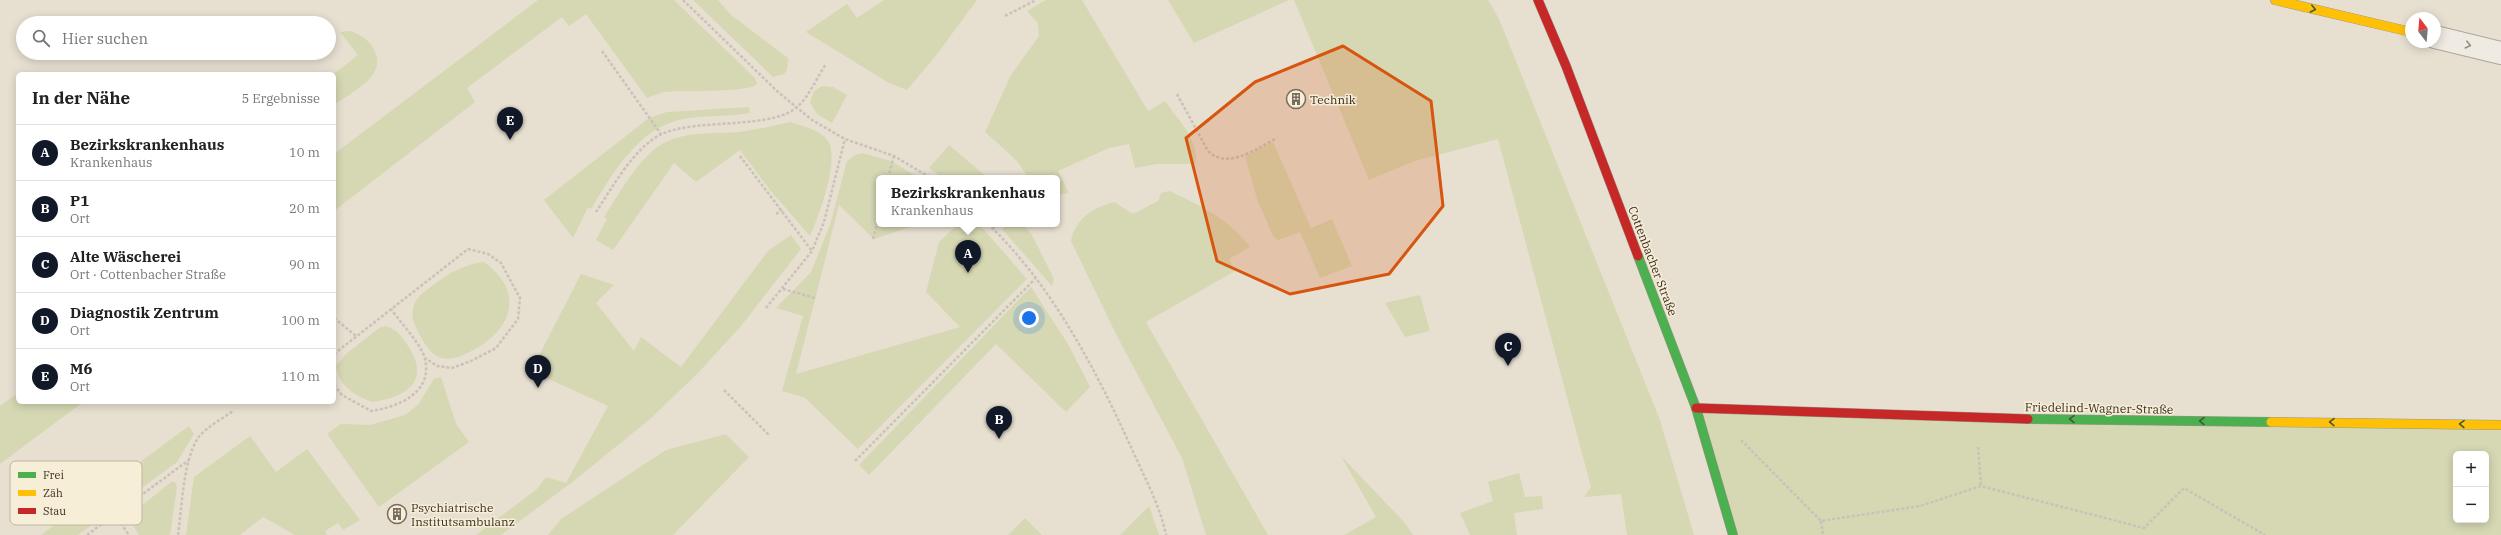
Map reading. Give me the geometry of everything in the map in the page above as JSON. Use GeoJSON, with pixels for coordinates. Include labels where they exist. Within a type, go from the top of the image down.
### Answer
{"type":"FeatureCollection","features":[{"type":"Feature","properties":{"kind":"street","name":"Cottenbacher Straße"},"geometry":{"type":"LineString","coordinates":[[1538,0],[1566,66],[1696,408],[1733,535]]}},
{"type":"Feature","properties":{"kind":"street"},"geometry":{"type":"LineString","coordinates":[[2275,0],[2405,31]]}},
{"type":"Feature","properties":{"kind":"street"},"geometry":{"type":"LineString","coordinates":[[2441,38],[2501,53]]}},
{"type":"Feature","properties":{"kind":"street","name":"Friedelind-Wagner-Straße"},"geometry":{"type":"LineString","coordinates":[[1696,408],[1975,418],[2501,425]]}},
{"type":"Feature","properties":{"kind":"path"},"geometry":{"type":"LineString","coordinates":[[683,0],[778,92],[812,120],[846,139],[894,156],[926,175]]}},
{"type":"Feature","properties":{"kind":"path"},"geometry":{"type":"LineString","coordinates":[[1005,16],[1036,0]]}},
{"type":"Feature","properties":{"kind":"path"},"geometry":{"type":"LineString","coordinates":[[602,51],[661,134]]}},
{"type":"Feature","properties":{"kind":"path"},"geometry":{"type":"LineString","coordinates":[[596,212],[639,152],[661,134],[684,127],[770,118],[788,113],[798,107],[826,64]]}},
{"type":"Feature","properties":{"kind":"path"},"geometry":{"type":"LineString","coordinates":[[1176,94],[1208,151],[1216,157],[1241,157],[1274,139]]}},
{"type":"Feature","properties":{"kind":"path"},"geometry":{"type":"LineString","coordinates":[[766,308],[783,289],[812,251],[824,222],[846,139]]}},
{"type":"Feature","properties":{"kind":"path"},"geometry":{"type":"LineString","coordinates":[[740,156],[812,251]]}},
{"type":"Feature","properties":{"kind":"path"},"geometry":{"type":"LineString","coordinates":[[889,175],[894,156]]}},
{"type":"Feature","properties":{"kind":"path"},"geometry":{"type":"LineString","coordinates":[[776,214],[782,210]]}},
{"type":"Feature","properties":{"kind":"path"},"geometry":{"type":"LineString","coordinates":[[873,239],[876,227]]}},
{"type":"Feature","properties":{"kind":"path"},"geometry":{"type":"LineString","coordinates":[[993,228],[1048,294],[1075,340],[1123,429],[1146,479],[1166,535]]}},
{"type":"Feature","properties":{"kind":"path"},"geometry":{"type":"LineString","coordinates":[[336,352],[356,336],[468,249],[488,254],[501,263],[520,298],[518,319],[496,348],[452,368],[437,366],[425,358],[391,309]]}},
{"type":"Feature","properties":{"kind":"path"},"geometry":{"type":"LineString","coordinates":[[855,461],[1035,279]]}},
{"type":"Feature","properties":{"kind":"path"},"geometry":{"type":"LineString","coordinates":[[783,289],[815,298]]}},
{"type":"Feature","properties":{"kind":"path"},"geometry":{"type":"LineString","coordinates":[[336,320],[356,336]]}},
{"type":"Feature","properties":{"kind":"path"},"geometry":{"type":"LineString","coordinates":[[336,388],[342,395],[371,411],[386,409],[404,402],[418,391],[427,375],[425,358]]}},
{"type":"Feature","properties":{"kind":"path"},"geometry":{"type":"LineString","coordinates":[[724,390],[770,436]]}},
{"type":"Feature","properties":{"kind":"path"},"geometry":{"type":"LineString","coordinates":[[1709,408],[1821,521],[1823,535]]}},
{"type":"Feature","properties":{"kind":"path"},"geometry":{"type":"LineString","coordinates":[[178,535],[189,460],[198,438],[233,412]]}},
{"type":"Feature","properties":{"kind":"path"},"geometry":{"type":"LineString","coordinates":[[1975,418],[1981,486]]}},
{"type":"Feature","properties":{"kind":"path"},"geometry":{"type":"LineString","coordinates":[[142,495],[189,460]]}},
{"type":"Feature","properties":{"kind":"path"},"geometry":{"type":"LineString","coordinates":[[1821,521],[1920,506],[1981,486],[2144,528],[2184,488],[2265,535]]}},
{"type":"Feature","properties":{"kind":"path"},"geometry":{"type":"LineString","coordinates":[[87,535],[101,525]]}},
{"type":"Feature","properties":{"kind":"path"},"geometry":{"type":"LineString","coordinates":[[122,525],[129,535]]}},
{"type":"Feature","properties":{"kind":"highlighted area"},"geometry":{"type":"Polygon","coordinates":[[[1343,46],[1431,101],[1443,206],[1389,274],[1290,294],[1217,261],[1186,138],[1255,82],[1343,46]]]}},
{"type":"Feature","properties":{"kind":"green space"},"geometry":{"type":"Polygon","coordinates":[[[538,0],[674,0],[755,78],[757,84],[752,87],[742,89],[665,92],[647,98],[586,14],[569,26],[562,17],[467,88],[475,102],[336,209],[336,152],[538,0]]]}},
{"type":"Feature","properties":{"kind":"green space"},"geometry":{"type":"Polygon","coordinates":[[[693,0],[718,0],[731,15],[788,58],[787,70],[784,74],[773,77],[693,0]]]}},
{"type":"Feature","properties":{"kind":"green space"},"geometry":{"type":"Polygon","coordinates":[[[884,0],[977,0],[934,58],[907,90],[889,83],[806,32],[847,4],[857,18],[884,0]]]}},
{"type":"Feature","properties":{"kind":"green space"},"geometry":{"type":"Polygon","coordinates":[[[1046,0],[1082,0],[1148,111],[1165,101],[1187,131],[1195,148],[1195,164],[1157,164],[1135,168],[1129,144],[1109,148],[1058,171],[1060,175],[1027,175],[1016,160],[985,132],[1011,75],[1039,36],[1038,23],[1027,11],[1046,0]]]}},
{"type":"Feature","properties":{"kind":"green space"},"geometry":{"type":"Polygon","coordinates":[[[1168,0],[1289,0],[1194,43],[1168,0]]]}},
{"type":"Feature","properties":{"kind":"green space"},"geometry":{"type":"Polygon","coordinates":[[[1294,0],[1488,0],[1499,19],[1660,420],[1694,535],[1627,535],[1621,494],[1584,497],[1591,487],[1498,139],[1415,161],[1369,180],[1294,0]]]}},
{"type":"Feature","properties":{"kind":"green space"},"geometry":{"type":"Polygon","coordinates":[[[350,31],[368,41],[375,52],[377,61],[376,69],[372,76],[365,83],[336,104],[336,72],[358,55],[340,32],[350,31]]]}},
{"type":"Feature","properties":{"kind":"green space"},"geometry":{"type":"Polygon","coordinates":[[[822,86],[833,87],[847,95],[832,123],[817,114],[810,102],[814,91],[822,86]]]}},
{"type":"Feature","properties":{"kind":"green space"},"geometry":{"type":"Polygon","coordinates":[[[749,107],[750,113],[683,119],[667,124],[653,132],[628,154],[618,167],[591,209],[588,207],[573,238],[544,200],[649,118],[667,112],[749,107]]]}},
{"type":"Feature","properties":{"kind":"green space"},"geometry":{"type":"Polygon","coordinates":[[[790,122],[821,134],[828,141],[831,149],[832,161],[827,188],[810,236],[770,190],[740,150],[696,182],[674,163],[613,250],[596,240],[607,219],[604,217],[631,175],[639,164],[657,147],[675,138],[684,136],[730,133],[764,128],[790,122]]]}},
{"type":"Feature","properties":{"kind":"green space"},"geometry":{"type":"Polygon","coordinates":[[[1273,142],[1311,228],[1332,219],[1352,266],[1320,278],[1300,232],[1278,240],[1273,236],[1257,199],[1245,156],[1273,142]]]}},
{"type":"Feature","properties":{"kind":"green space"},"geometry":{"type":"Polygon","coordinates":[[[949,145],[984,175],[939,175],[929,168],[949,145]]]}},
{"type":"Feature","properties":{"kind":"green space"},"geometry":{"type":"Polygon","coordinates":[[[862,153],[891,161],[914,175],[876,175],[876,227],[910,227],[874,239],[839,205],[796,374],[960,327],[926,292],[939,242],[955,227],[982,227],[1027,279],[858,449],[805,398],[782,391],[803,316],[776,308],[811,272],[830,225],[847,161],[855,155],[862,153]]]}},
{"type":"Feature","properties":{"kind":"green space"},"geometry":{"type":"Polygon","coordinates":[[[1060,175],[1069,193],[1060,194],[1060,175]]]}},
{"type":"Feature","properties":{"kind":"green space"},"geometry":{"type":"Polygon","coordinates":[[[1169,191],[1202,207],[1224,221],[1242,237],[1250,247],[1229,259],[1235,271],[1146,322],[1268,535],[1206,535],[1182,458],[1117,336],[1071,241],[1073,233],[1081,220],[1099,207],[1114,202],[1133,214],[1158,201],[1161,193],[1169,191]]]}},
{"type":"Feature","properties":{"kind":"green space"},"geometry":{"type":"Polygon","coordinates":[[[1005,227],[1025,227],[1032,235],[1054,279],[1052,286],[1002,229],[1005,227]]]}},
{"type":"Feature","properties":{"kind":"green space"},"geometry":{"type":"Polygon","coordinates":[[[791,235],[801,249],[741,326],[697,374],[650,419],[575,480],[501,535],[476,535],[537,489],[546,477],[566,483],[608,406],[531,371],[581,274],[614,285],[596,303],[634,351],[641,337],[681,367],[768,251],[791,235]]]}},
{"type":"Feature","properties":{"kind":"green space"},"geometry":{"type":"Polygon","coordinates":[[[484,262],[505,284],[509,296],[509,308],[506,319],[499,330],[475,349],[459,357],[450,359],[436,356],[424,343],[414,323],[412,315],[417,299],[437,282],[451,273],[467,266],[484,262]]]}},
{"type":"Feature","properties":{"kind":"green space"},"geometry":{"type":"Polygon","coordinates":[[[1031,287],[1068,344],[1090,387],[1066,412],[996,344],[869,475],[859,465],[1031,287]]]}},
{"type":"Feature","properties":{"kind":"green space"},"geometry":{"type":"Polygon","coordinates":[[[1420,295],[1430,331],[1405,337],[1385,303],[1420,295]]]}},
{"type":"Feature","properties":{"kind":"green space"},"geometry":{"type":"Polygon","coordinates":[[[385,326],[395,330],[406,343],[414,356],[417,367],[416,376],[413,384],[406,391],[385,400],[372,402],[354,393],[344,385],[340,380],[336,366],[346,354],[379,328],[385,326]]]}},
{"type":"Feature","properties":{"kind":"green space"},"geometry":{"type":"Polygon","coordinates":[[[441,377],[456,424],[469,442],[379,507],[327,434],[341,424],[370,425],[405,415],[418,405],[434,379],[441,377]]]}},
{"type":"Feature","properties":{"kind":"green space"},"geometry":{"type":"Polygon","coordinates":[[[16,394],[16,404],[80,404],[0,464],[0,406],[16,394]]]}},
{"type":"Feature","properties":{"kind":"green space"},"geometry":{"type":"Polygon","coordinates":[[[1697,410],[2501,426],[2501,535],[1735,535],[1697,410]]]}},
{"type":"Feature","properties":{"kind":"green space"},"geometry":{"type":"Polygon","coordinates":[[[189,426],[194,434],[177,462],[142,488],[141,461],[189,426]]]}},
{"type":"Feature","properties":{"kind":"green space"},"geometry":{"type":"Polygon","coordinates":[[[726,434],[749,457],[673,535],[548,535],[561,519],[666,450],[726,434]]]}},
{"type":"Feature","properties":{"kind":"green space"},"geometry":{"type":"Polygon","coordinates":[[[250,436],[276,472],[307,449],[360,520],[343,530],[338,523],[325,531],[327,535],[295,535],[263,517],[240,535],[186,535],[194,477],[250,436]]]}},
{"type":"Feature","properties":{"kind":"green space"},"geometry":{"type":"Polygon","coordinates":[[[1341,456],[1404,522],[1413,535],[1344,535],[1376,517],[1341,456]]]}},
{"type":"Feature","properties":{"kind":"green space"},"geometry":{"type":"Polygon","coordinates":[[[1519,473],[1525,497],[1542,496],[1543,509],[1514,513],[1517,535],[1470,535],[1460,513],[1493,501],[1488,482],[1519,473]]]}},
{"type":"Feature","properties":{"kind":"green space"},"geometry":{"type":"Polygon","coordinates":[[[171,482],[175,482],[177,487],[170,535],[139,535],[133,525],[142,525],[142,506],[171,482]]]}},
{"type":"Feature","properties":{"kind":"green space"},"geometry":{"type":"Polygon","coordinates":[[[1149,506],[1159,535],[1120,535],[1149,506]]]}},
{"type":"Feature","properties":{"kind":"green space"},"geometry":{"type":"Polygon","coordinates":[[[1025,518],[1042,535],[1008,535],[1025,518]]]}},
{"type":"Feature","properties":{"kind":"green space"},"geometry":{"type":"Polygon","coordinates":[[[55,525],[92,525],[78,535],[41,535],[55,525]]]}},
{"type":"Feature","properties":{"kind":"traffic: fast"},"geometry":{"type":"LineString","coordinates":[[1638,256],[1696,408],[1733,535]]}},
{"type":"Feature","properties":{"kind":"traffic: fast"},"geometry":{"type":"LineString","coordinates":[[2028,419],[2271,422]]}},
{"type":"Feature","properties":{"kind":"traffic: slow"},"geometry":{"type":"LineString","coordinates":[[2275,0],[2405,31]]}},
{"type":"Feature","properties":{"kind":"traffic: slow"},"geometry":{"type":"LineString","coordinates":[[2271,422],[2501,425]]}},
{"type":"Feature","properties":{"kind":"traffic: jam"},"geometry":{"type":"LineString","coordinates":[[1538,0],[1566,66],[1638,256]]}},
{"type":"Feature","properties":{"kind":"traffic: jam"},"geometry":{"type":"LineString","coordinates":[[1696,408],[2028,419]]}},
{"type":"Feature","properties":{"kind":"place","name":"Technik"},"geometry":{"type":"Point","coordinates":[1296,99]}},
{"type":"Feature","properties":{"kind":"place","name":"M6"},"geometry":{"type":"Point","coordinates":[510,140]}},
{"type":"Feature","properties":{"kind":"place","name":"Bezirkskrankenhaus"},"geometry":{"type":"Point","coordinates":[968,273]}},
{"type":"Feature","properties":{"kind":"place","name":"Alte Wäscherei"},"geometry":{"type":"Point","coordinates":[1508,366]}},
{"type":"Feature","properties":{"kind":"place","name":"Diagnostik Zentrum"},"geometry":{"type":"Point","coordinates":[538,388]}},
{"type":"Feature","properties":{"kind":"place","name":"P1"},"geometry":{"type":"Point","coordinates":[999,439]}},
{"type":"Feature","properties":{"kind":"place","name":"Psychiatrische Institutsambulanz"},"geometry":{"type":"Point","coordinates":[397,514]}}]}
